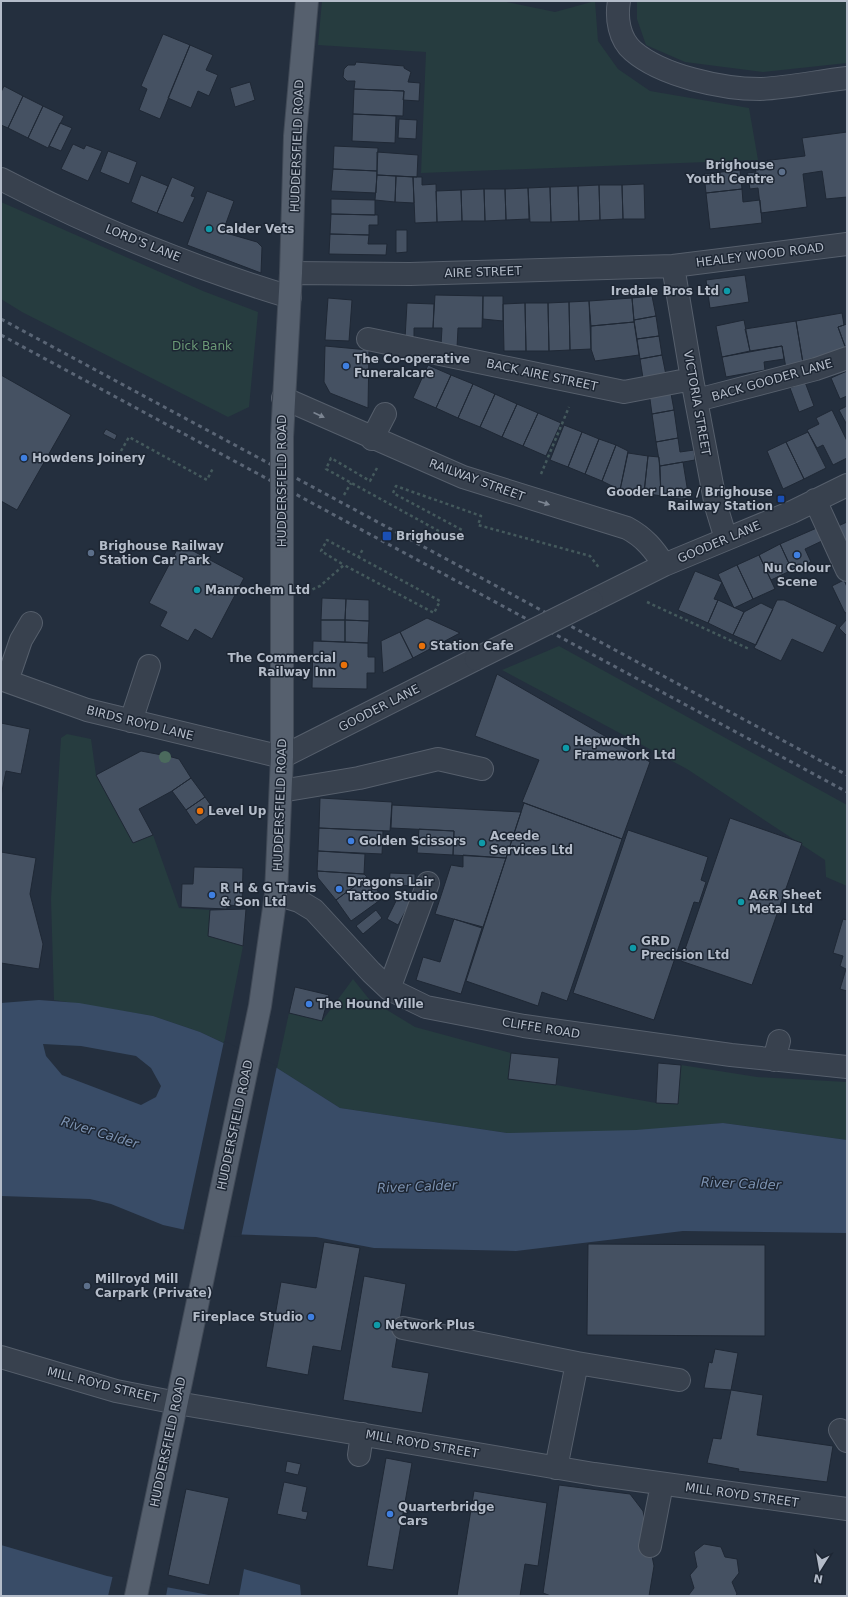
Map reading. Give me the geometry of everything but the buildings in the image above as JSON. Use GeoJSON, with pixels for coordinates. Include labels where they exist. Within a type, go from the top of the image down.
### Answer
{"type":"FeatureCollection","features":[{"type":"Feature","properties":{"kind":"main road","name":"HUDDERSFIELD ROAD"},"geometry":{"type":"LineString","coordinates":[[136,1596],[260,1006],[276,894],[282,757],[283,398],[292,273],[295,136],[307,1]]}},
{"type":"Feature","properties":{"kind":"street"},"geometry":{"type":"LineString","coordinates":[[619,1],[617,9],[620,31],[633,51],[657,66],[680,76],[707,83],[759,89],[847,78]]}},
{"type":"Feature","properties":{"kind":"street","name":"LORD'S LANE"},"geometry":{"type":"LineString","coordinates":[[1,179],[58,207],[141,244],[290,297]]}},
{"type":"Feature","properties":{"kind":"street","name":"HEALEY WOOD ROAD"},"geometry":{"type":"LineString","coordinates":[[674,266],[847,244]]}},
{"type":"Feature","properties":{"kind":"street","name":"AIRE STREET"},"geometry":{"type":"LineString","coordinates":[[292,273],[410,274],[674,266]]}},
{"type":"Feature","properties":{"kind":"street","name":"VICTORIA STREET"},"geometry":{"type":"LineString","coordinates":[[674,266],[692,379],[716,506],[726,539]]}},
{"type":"Feature","properties":{"kind":"street","name":"BACK AIRE STREET"},"geometry":{"type":"LineString","coordinates":[[368,339],[624,392],[692,379]]}},
{"type":"Feature","properties":{"kind":"street","name":"BACK GOODER LANE"},"geometry":{"type":"LineString","coordinates":[[697,400],[816,369],[847,358]]}},
{"type":"Feature","properties":{"kind":"street","name":"RAILWAY STREET"},"geometry":{"type":"LineString","coordinates":[[283,398],[372,439],[463,477],[530,499],[628,528],[645,540],[656,551],[664,565]]}},
{"type":"Feature","properties":{"kind":"street"},"geometry":{"type":"LineString","coordinates":[[372,439],[386,414]]}},
{"type":"Feature","properties":{"kind":"street","name":"GOODER LANE"},"geometry":{"type":"LineString","coordinates":[[282,757],[664,565],[792,512],[847,484]]}},
{"type":"Feature","properties":{"kind":"street"},"geometry":{"type":"LineString","coordinates":[[815,500],[847,570]]}},
{"type":"Feature","properties":{"kind":"street"},"geometry":{"type":"LineString","coordinates":[[4,680],[31,623]]}},
{"type":"Feature","properties":{"kind":"street"},"geometry":{"type":"LineString","coordinates":[[131,721],[149,666]]}},
{"type":"Feature","properties":{"kind":"street","name":"BIRDS ROYD LANE"},"geometry":{"type":"LineString","coordinates":[[4,680],[87,710],[282,757]]}},
{"type":"Feature","properties":{"kind":"street"},"geometry":{"type":"LineString","coordinates":[[281,791],[359,778],[438,759],[482,769]]}},
{"type":"Feature","properties":{"kind":"street"},"geometry":{"type":"LineString","coordinates":[[389,988],[428,883]]}},
{"type":"Feature","properties":{"kind":"street","name":"CLIFFE ROAD"},"geometry":{"type":"LineString","coordinates":[[276,894],[299,901],[314,910],[370,972],[389,988],[426,1007],[524,1026],[777,1050],[847,1067]]}},
{"type":"Feature","properties":{"kind":"street"},"geometry":{"type":"LineString","coordinates":[[403,1328],[577,1363],[680,1380]]}},
{"type":"Feature","properties":{"kind":"street","name":"MILL ROYD STREET"},"geometry":{"type":"LineString","coordinates":[[1,1357],[116,1391],[177,1403],[360,1445],[556,1468],[847,1510]]}},
{"type":"Feature","properties":{"kind":"street"},"geometry":{"type":"LineString","coordinates":[[556,1468],[577,1363]]}},
{"type":"Feature","properties":{"kind":"street"},"geometry":{"type":"LineString","coordinates":[[650,1546],[662,1484]]}},
{"type":"Feature","properties":{"kind":"path"},"geometry":{"type":"LineString","coordinates":[[530,499],[579,383]]}},
{"type":"Feature","properties":{"kind":"path"},"geometry":{"type":"LineString","coordinates":[[121,451],[129,437],[207,480],[213,468]]}},
{"type":"Feature","properties":{"kind":"path"},"geometry":{"type":"LineString","coordinates":[[370,481],[331,458],[326,469],[457,541],[462,530],[393,493],[396,486],[481,516],[478,524],[590,556],[623,585],[645,601],[749,650]]}},
{"type":"Feature","properties":{"kind":"path"},"geometry":{"type":"LineString","coordinates":[[344,495],[351,483]]}},
{"type":"Feature","properties":{"kind":"path"},"geometry":{"type":"LineString","coordinates":[[327,540],[440,601],[434,613],[344,565],[321,551],[327,540]]}},
{"type":"Feature","properties":{"kind":"path"},"geometry":{"type":"LineString","coordinates":[[358,558],[363,550]]}},
{"type":"Feature","properties":{"kind":"path"},"geometry":{"type":"LineString","coordinates":[[283,604],[320,586],[344,565]]}},
{"type":"Feature","properties":{"kind":"green space"},"geometry":{"type":"Polygon","coordinates":[[[322,1],[502,1],[555,12],[595,1],[598,41],[618,69],[650,91],[749,108],[758,160],[421,173],[426,52],[318,45],[322,1]]]}},
{"type":"Feature","properties":{"kind":"green space"},"geometry":{"type":"Polygon","coordinates":[[[637,1],[847,1],[847,63],[763,72],[685,62],[646,45],[637,19],[637,1]]]}},
{"type":"Feature","properties":{"kind":"green space","name":"Dick Bank"},"geometry":{"type":"Polygon","coordinates":[[[1,202],[203,291],[258,312],[249,407],[228,417],[22,312],[1,299],[1,202]]]}},
{"type":"Feature","properties":{"kind":"green space"},"geometry":{"type":"Polygon","coordinates":[[[559,646],[847,805],[847,886],[826,877],[825,860],[687,769],[502,670],[559,646]]]}},
{"type":"Feature","properties":{"kind":"green space"},"geometry":{"type":"Polygon","coordinates":[[[67,734],[91,739],[96,775],[133,843],[153,835],[179,908],[210,910],[208,936],[243,946],[224,1043],[200,1032],[153,1016],[54,1000],[51,899],[61,738],[67,734]]]}},
{"type":"Feature","properties":{"kind":"green space"},"geometry":{"type":"Polygon","coordinates":[[[353,979],[369,999],[415,1027],[511,1053],[508,1079],[556,1085],[656,1103],[678,1104],[681,1065],[757,1077],[847,1082],[847,1140],[723,1123],[636,1131],[507,1133],[340,1108],[277,1068],[289,1013],[322,1021],[353,979]]]}},
{"type":"Feature","properties":{"kind":"water","name":"River Calder"},"geometry":{"type":"Polygon","coordinates":[[[39,1000],[79,1003],[153,1016],[200,1032],[277,1068],[340,1108],[507,1133],[636,1130],[723,1123],[847,1140],[847,1233],[683,1231],[516,1251],[374,1248],[316,1237],[199,1233],[163,1225],[111,1204],[90,1199],[1,1196],[1,1003],[39,1000]],[[43,1044],[46,1056],[62,1075],[141,1105],[156,1097],[161,1086],[151,1068],[136,1056],[81,1046],[43,1044]]]}},
{"type":"Feature","properties":{"kind":"water"},"geometry":{"type":"Polygon","coordinates":[[[1,1545],[107,1576],[214,1596],[1,1596],[1,1545]]]}},
{"type":"Feature","properties":{"kind":"water"},"geometry":{"type":"Polygon","coordinates":[[[244,1569],[300,1585],[301,1596],[239,1596],[244,1569]]]}},
{"type":"Feature","properties":{"kind":"pier"},"geometry":{"type":"Polygon","coordinates":[[[224,1041],[277,1066],[241,1237],[199,1235],[183,1232],[224,1041]]]}},
{"type":"Feature","properties":{"kind":"pier"},"geometry":{"type":"Polygon","coordinates":[[[113,1575],[168,1585],[166,1596],[108,1596],[113,1575]]]}},
{"type":"Feature","properties":{"kind":"railway"},"geometry":{"type":"LineString","coordinates":[[1,319],[847,775]]}},
{"type":"Feature","properties":{"kind":"railway"},"geometry":{"type":"LineString","coordinates":[[1,335],[847,792]]}},
{"type":"Feature","properties":{"kind":"place","name":"Brighouse Youth Centre"},"geometry":{"type":"Point","coordinates":[782,172]}},
{"type":"Feature","properties":{"kind":"place","name":"Calder Vets"},"geometry":{"type":"Point","coordinates":[209,229]}},
{"type":"Feature","properties":{"kind":"place","name":"Iredale Bros Ltd"},"geometry":{"type":"Point","coordinates":[727,291]}},
{"type":"Feature","properties":{"kind":"place","name":"The Co-operative Funeralcare"},"geometry":{"type":"Point","coordinates":[346,366]}},
{"type":"Feature","properties":{"kind":"place","name":"Howdens Joinery"},"geometry":{"type":"Point","coordinates":[24,458]}},
{"type":"Feature","properties":{"kind":"place","name":"Gooder Lane / Brighouse Railway Station"},"geometry":{"type":"Point","coordinates":[781,499]}},
{"type":"Feature","properties":{"kind":"place","name":"Brighouse"},"geometry":{"type":"Point","coordinates":[387,536]}},
{"type":"Feature","properties":{"kind":"place","name":"Brighouse Railway Station Car Park"},"geometry":{"type":"Point","coordinates":[91,553]}},
{"type":"Feature","properties":{"kind":"place","name":"Nu Colour Scene"},"geometry":{"type":"Point","coordinates":[797,555]}},
{"type":"Feature","properties":{"kind":"place","name":"Manrochem Ltd"},"geometry":{"type":"Point","coordinates":[197,590]}},
{"type":"Feature","properties":{"kind":"place","name":"Station Cafe"},"geometry":{"type":"Point","coordinates":[422,646]}},
{"type":"Feature","properties":{"kind":"place","name":"The Commercial Railway Inn"},"geometry":{"type":"Point","coordinates":[344,665]}},
{"type":"Feature","properties":{"kind":"place","name":"Hepworth Framework Ltd"},"geometry":{"type":"Point","coordinates":[566,748]}},
{"type":"Feature","properties":{"kind":"place","name":"Level Up"},"geometry":{"type":"Point","coordinates":[200,811]}},
{"type":"Feature","properties":{"kind":"place","name":"Golden Scissors"},"geometry":{"type":"Point","coordinates":[351,841]}},
{"type":"Feature","properties":{"kind":"place","name":"Aceede Services Ltd"},"geometry":{"type":"Point","coordinates":[482,843]}},
{"type":"Feature","properties":{"kind":"place","name":"Dragons Lair Tattoo Studio"},"geometry":{"type":"Point","coordinates":[339,889]}},
{"type":"Feature","properties":{"kind":"place","name":"R H & G Travis & Son Ltd"},"geometry":{"type":"Point","coordinates":[212,895]}},
{"type":"Feature","properties":{"kind":"place","name":"A&R Sheet Metal Ltd"},"geometry":{"type":"Point","coordinates":[741,902]}},
{"type":"Feature","properties":{"kind":"place","name":"GRD Precision Ltd"},"geometry":{"type":"Point","coordinates":[633,948]}},
{"type":"Feature","properties":{"kind":"place","name":"The Hound Ville"},"geometry":{"type":"Point","coordinates":[309,1004]}},
{"type":"Feature","properties":{"kind":"place","name":"Millroyd Mill Carpark (Private)"},"geometry":{"type":"Point","coordinates":[87,1286]}},
{"type":"Feature","properties":{"kind":"place","name":"Fireplace Studio"},"geometry":{"type":"Point","coordinates":[311,1317]}},
{"type":"Feature","properties":{"kind":"place","name":"Network Plus"},"geometry":{"type":"Point","coordinates":[377,1325]}},
{"type":"Feature","properties":{"kind":"place","name":"Quarterbridge Cars"},"geometry":{"type":"Point","coordinates":[390,1514]}}]}
